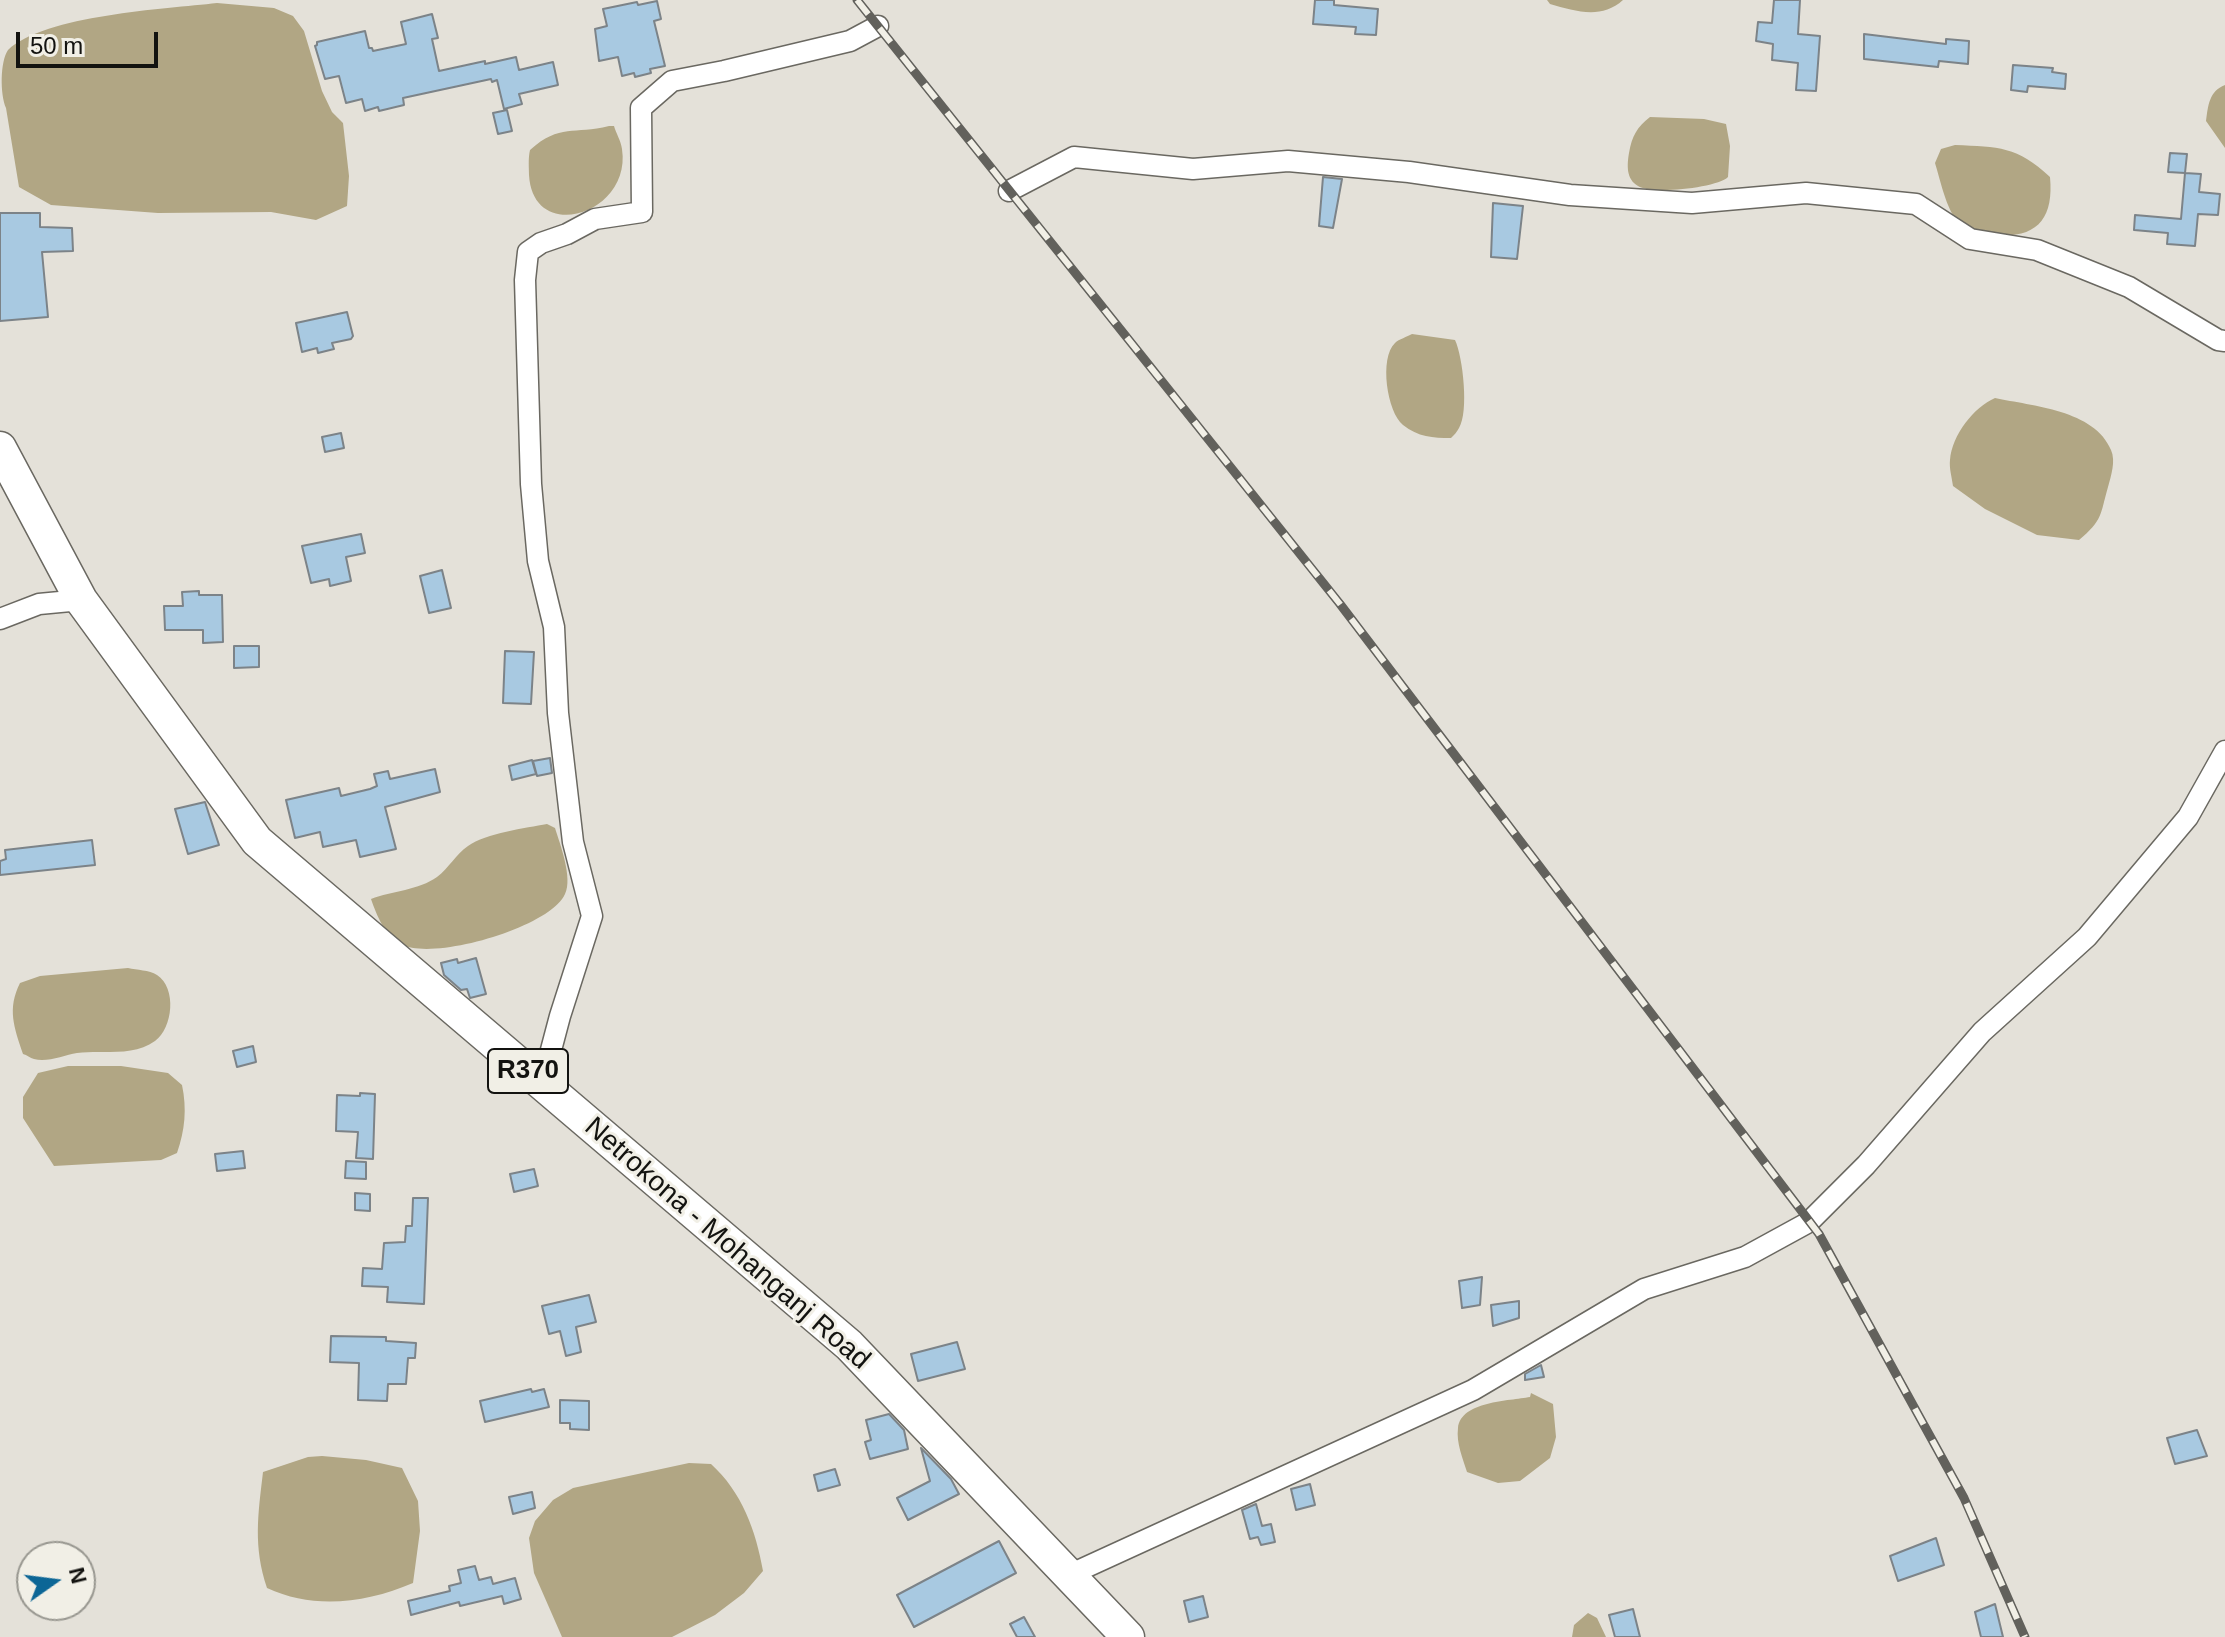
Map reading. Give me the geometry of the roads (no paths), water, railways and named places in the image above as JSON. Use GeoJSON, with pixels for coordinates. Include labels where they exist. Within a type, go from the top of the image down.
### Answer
{"type":"FeatureCollection","features":[{"type":"Feature","properties":{"kind":"main road","name":"Netrokona - Mohanganj Road"},"geometry":{"type":"LineString","coordinates":[[0,448],[81,600],[257,841],[849,1345],[1128,1637]]}},
{"type":"Feature","properties":{"kind":"street"},"geometry":{"type":"LineString","coordinates":[[542,1084],[592,916],[573,842],[558,713],[554,627],[538,561],[531,484],[525,280],[528,252],[595,219],[642,212],[641,108],[672,81],[850,41],[878,26]]}},
{"type":"Feature","properties":{"kind":"street"},"geometry":{"type":"LineString","coordinates":[[1009,191],[1074,157],[1193,169],[1288,161],[1409,172],[1570,195],[1692,203],[1806,193],[1916,204],[1970,239],[2037,250],[2129,287],[2218,340],[2225,341]]}},
{"type":"Feature","properties":{"kind":"street"},"geometry":{"type":"LineString","coordinates":[[0,619],[39,604],[81,600]]}},
{"type":"Feature","properties":{"kind":"street"},"geometry":{"type":"LineString","coordinates":[[1069,1575],[1473,1390],[1644,1289],[1745,1257],[1809,1222],[1866,1165],[1982,1032],[2096,927],[2188,817],[2225,751]]}},
{"type":"Feature","properties":{"kind":"railway"},"geometry":{"type":"LineString","coordinates":[[857,0],[1340,604],[1819,1234],[1964,1498],[2025,1637]]}}]}
